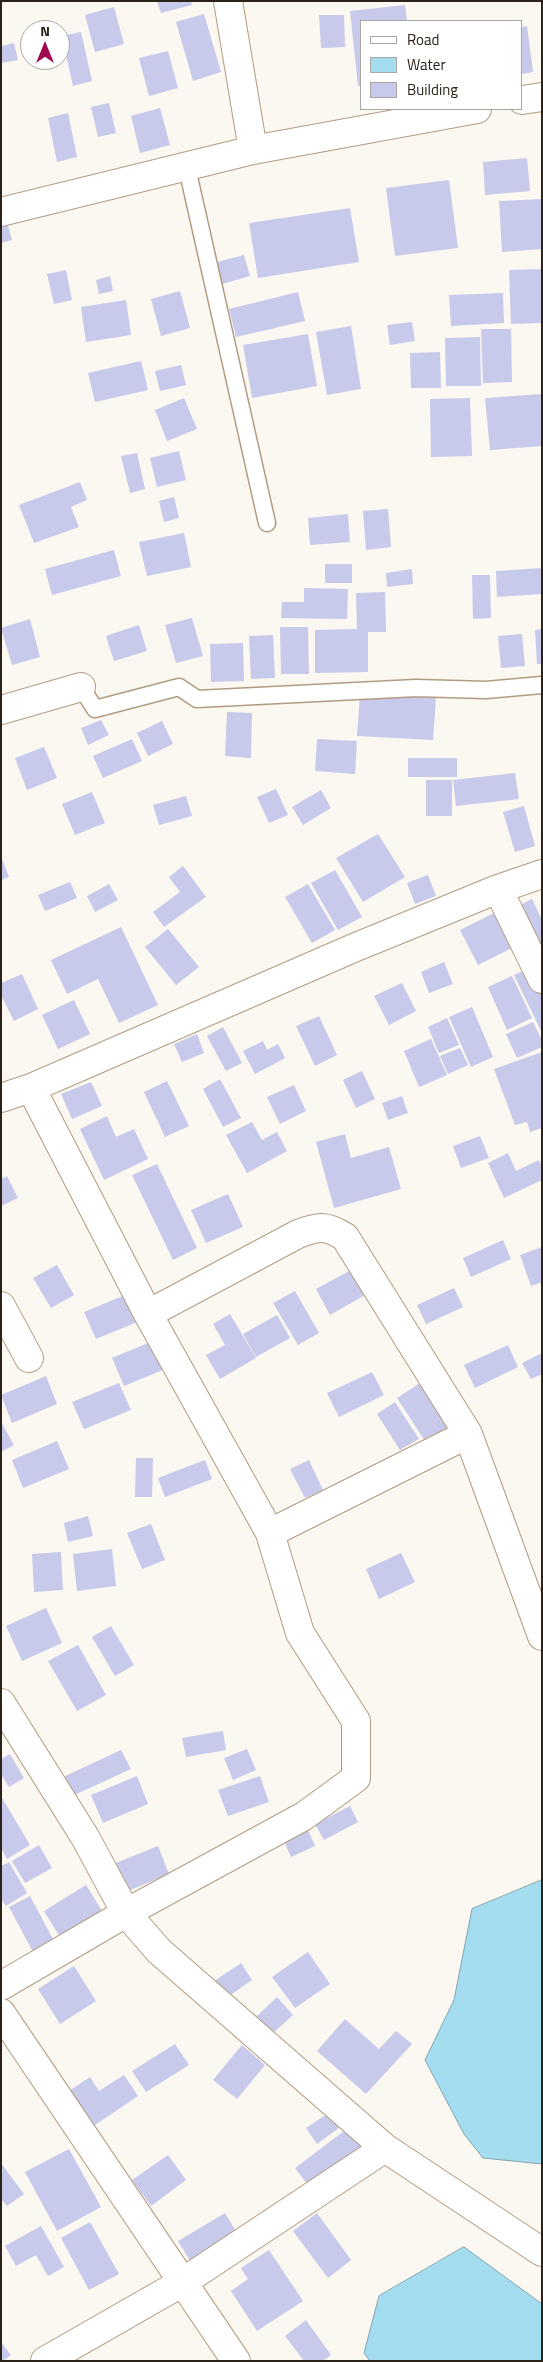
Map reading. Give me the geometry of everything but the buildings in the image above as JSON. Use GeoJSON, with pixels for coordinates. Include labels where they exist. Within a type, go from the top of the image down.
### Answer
{"type":"FeatureCollection","features":[{"type":"Feature","properties":{"kind":"street"},"geometry":{"type":"LineString","coordinates":[[228,1],[253,150]]}},
{"type":"Feature","properties":{"kind":"street"},"geometry":{"type":"LineString","coordinates":[[523,100],[542,97]]}},
{"type":"Feature","properties":{"kind":"street"},"geometry":{"type":"LineString","coordinates":[[1,212],[187,168],[253,150],[472,110]]}},
{"type":"Feature","properties":{"kind":"street"},"geometry":{"type":"LineString","coordinates":[[1,710],[81,687]]}},
{"type":"Feature","properties":{"kind":"street"},"geometry":{"type":"LineString","coordinates":[[1,1098],[32,1088],[347,951],[498,889],[542,874]]}},
{"type":"Feature","properties":{"kind":"street"},"geometry":{"type":"LineString","coordinates":[[498,889],[542,978]]}},
{"type":"Feature","properties":{"kind":"street"},"geometry":{"type":"LineString","coordinates":[[1,1986],[126,1913],[304,1816],[356,1778],[356,1721],[300,1633],[270,1533],[148,1314],[32,1088]]}},
{"type":"Feature","properties":{"kind":"street"},"geometry":{"type":"LineString","coordinates":[[148,1314],[298,1234],[314,1228],[330,1228],[345,1237],[468,1434],[542,1636]]}},
{"type":"Feature","properties":{"kind":"street"},"geometry":{"type":"LineString","coordinates":[[1,1306],[29,1358]]}},
{"type":"Feature","properties":{"kind":"street"},"geometry":{"type":"LineString","coordinates":[[270,1533],[468,1434]]}},
{"type":"Feature","properties":{"kind":"street"},"geometry":{"type":"LineString","coordinates":[[1,1703],[85,1837],[126,1913],[159,1951],[385,2148],[542,2252]]}},
{"type":"Feature","properties":{"kind":"street"},"geometry":{"type":"LineString","coordinates":[[1,2013],[236,2361]]}},
{"type":"Feature","properties":{"kind":"street"},"geometry":{"type":"LineString","coordinates":[[45,2361],[182,2282],[385,2148]]}},
{"type":"Feature","properties":{"kind":"lane"},"geometry":{"type":"LineString","coordinates":[[187,168],[267,523]]}},
{"type":"Feature","properties":{"kind":"lane"},"geometry":{"type":"LineString","coordinates":[[81,687],[95,709],[179,687],[197,699],[416,688],[486,690],[542,685]]}},
{"type":"Feature","properties":{"kind":"water"},"geometry":{"type":"Polygon","coordinates":[[[542,1880],[542,2164],[483,2158],[464,2134],[425,2060],[454,2000],[472,1909],[542,1880]]]}},
{"type":"Feature","properties":{"kind":"water"},"geometry":{"type":"Polygon","coordinates":[[[464,2247],[542,2304],[542,2361],[370,2361],[364,2353],[379,2296],[464,2247]]]}}]}
